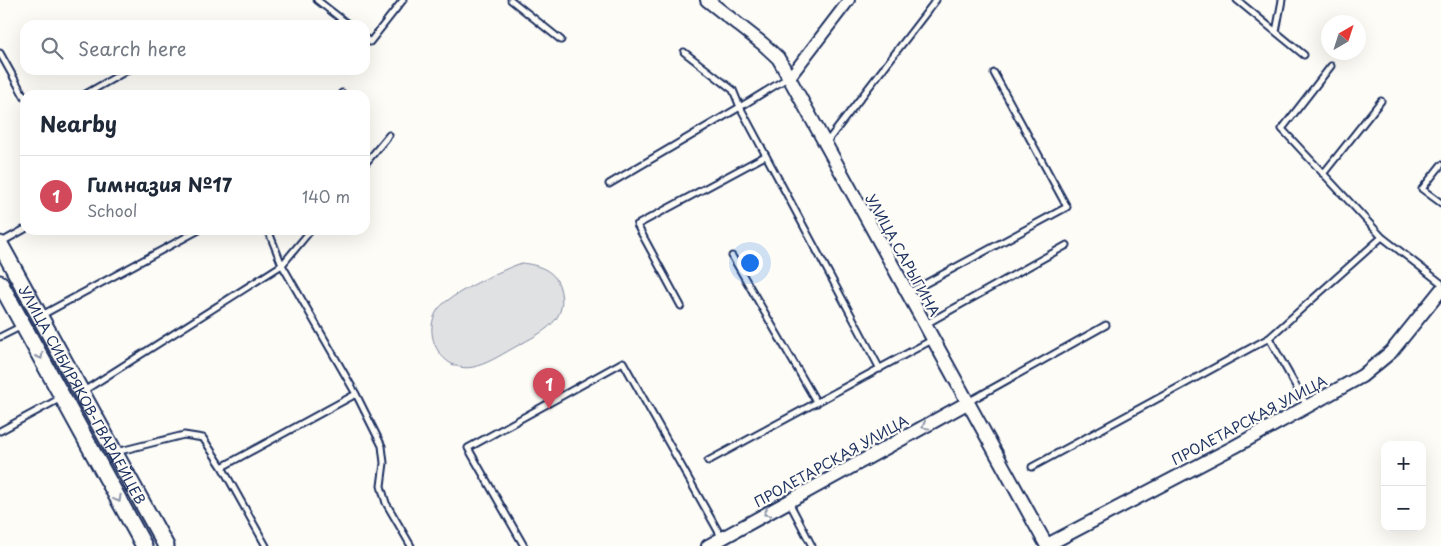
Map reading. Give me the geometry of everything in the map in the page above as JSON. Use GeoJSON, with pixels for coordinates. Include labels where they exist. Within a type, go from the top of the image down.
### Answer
{"type":"FeatureCollection","features":[{"type":"Feature","properties":{"kind":"main road","name":"УЛИЦА СИБИРЯКОВ-ГВАРДЕЙЦЕВ"},"geometry":{"type":"LineString","coordinates":[[0,243],[166,546]]}},
{"type":"Feature","properties":{"kind":"main road","name":"УЛИЦА СИБИРЯКОВ-ГВАРДЕЙЦЕВ"},"geometry":{"type":"LineString","coordinates":[[0,283],[144,546]]}},
{"type":"Feature","properties":{"kind":"street","name":"УЛИЦА САРЫГИНА"},"geometry":{"type":"LineString","coordinates":[[707,0],[778,58],[790,77],[1047,546]]}},
{"type":"Feature","properties":{"kind":"street"},"geometry":{"type":"LineString","coordinates":[[790,77],[849,0]]}},
{"type":"Feature","properties":{"kind":"street","name":"ПРОЛЕТАРСКАЯ УЛИЦА"},"geometry":{"type":"LineString","coordinates":[[1047,546],[1234,447],[1362,376],[1391,352],[1441,290]]}},
{"type":"Feature","properties":{"kind":"street","name":"ПРОЛЕТАРСКАЯ УЛИЦА"},"geometry":{"type":"LineString","coordinates":[[708,546],[968,403]]}},
{"type":"Feature","properties":{"kind":"lane"},"geometry":{"type":"LineString","coordinates":[[317,0],[343,20]]}},
{"type":"Feature","properties":{"kind":"lane"},"geometry":{"type":"LineString","coordinates":[[370,42],[403,0]]}},
{"type":"Feature","properties":{"kind":"lane"},"geometry":{"type":"LineString","coordinates":[[511,0],[561,40]]}},
{"type":"Feature","properties":{"kind":"lane"},"geometry":{"type":"LineString","coordinates":[[826,143],[936,0]]}},
{"type":"Feature","properties":{"kind":"lane"},"geometry":{"type":"LineString","coordinates":[[1237,0],[1304,55]]}},
{"type":"Feature","properties":{"kind":"lane"},"geometry":{"type":"LineString","coordinates":[[1276,32],[1282,0]]}},
{"type":"Feature","properties":{"kind":"lane"},"geometry":{"type":"LineString","coordinates":[[684,52],[733,90],[765,156],[880,369]]}},
{"type":"Feature","properties":{"kind":"lane"},"geometry":{"type":"LineString","coordinates":[[0,53],[21,90]]}},
{"type":"Feature","properties":{"kind":"lane"},"geometry":{"type":"LineString","coordinates":[[1332,66],[1282,128],[1382,237],[1441,283]]}},
{"type":"Feature","properties":{"kind":"lane"},"geometry":{"type":"LineString","coordinates":[[908,293],[1067,207],[994,73]]}},
{"type":"Feature","properties":{"kind":"lane"},"geometry":{"type":"LineString","coordinates":[[93,90],[119,75]]}},
{"type":"Feature","properties":{"kind":"lane"},"geometry":{"type":"LineString","coordinates":[[609,184],[790,77]]}},
{"type":"Feature","properties":{"kind":"lane"},"geometry":{"type":"LineString","coordinates":[[1323,174],[1381,101]]}},
{"type":"Feature","properties":{"kind":"lane"},"geometry":{"type":"LineString","coordinates":[[370,158],[389,135]]}},
{"type":"Feature","properties":{"kind":"lane"},"geometry":{"type":"LineString","coordinates":[[681,306],[637,225],[765,156]]}},
{"type":"Feature","properties":{"kind":"lane"},"geometry":{"type":"LineString","coordinates":[[1441,165],[1422,189],[1441,203]]}},
{"type":"Feature","properties":{"kind":"lane"},"geometry":{"type":"LineString","coordinates":[[0,243],[20,232]]}},
{"type":"Feature","properties":{"kind":"lane"},"geometry":{"type":"LineString","coordinates":[[39,316],[190,235]]}},
{"type":"Feature","properties":{"kind":"lane"},"geometry":{"type":"LineString","coordinates":[[270,235],[282,265],[356,394],[382,446],[384,463],[381,486],[386,503],[411,546]]}},
{"type":"Feature","properties":{"kind":"lane"},"geometry":{"type":"LineString","coordinates":[[82,392],[282,265],[307,235]]}},
{"type":"Feature","properties":{"kind":"lane"},"geometry":{"type":"LineString","coordinates":[[1032,467],[1269,338],[1382,237]]}},
{"type":"Feature","properties":{"kind":"lane"},"geometry":{"type":"LineString","coordinates":[[925,325],[1067,245]]}},
{"type":"Feature","properties":{"kind":"lane"},"geometry":{"type":"LineString","coordinates":[[732,256],[817,403]]}},
{"type":"Feature","properties":{"kind":"lane"},"geometry":{"type":"LineString","coordinates":[[0,337],[23,325]]}},
{"type":"Feature","properties":{"kind":"lane"},"geometry":{"type":"LineString","coordinates":[[968,403],[1106,325]]}},
{"type":"Feature","properties":{"kind":"lane"},"geometry":{"type":"LineString","coordinates":[[1269,338],[1307,406]]}},
{"type":"Feature","properties":{"kind":"lane"},"geometry":{"type":"LineString","coordinates":[[708,462],[933,340]]}},
{"type":"Feature","properties":{"kind":"lane"},"geometry":{"type":"LineString","coordinates":[[524,546],[468,448],[623,362],[722,538]]}},
{"type":"Feature","properties":{"kind":"lane"},"geometry":{"type":"LineString","coordinates":[[222,468],[356,394]]}},
{"type":"Feature","properties":{"kind":"lane"},"geometry":{"type":"LineString","coordinates":[[0,431],[62,397]]}},
{"type":"Feature","properties":{"kind":"lane"},"geometry":{"type":"LineString","coordinates":[[115,453],[184,435],[203,438],[266,546]]}},
{"type":"Feature","properties":{"kind":"lane"},"geometry":{"type":"LineString","coordinates":[[788,502],[812,546]]}},
{"type":"Feature","properties":{"kind":"shaded area"},"geometry":{"type":"Polygon","coordinates":[[[522,263],[544,269],[553,275],[559,285],[562,297],[558,316],[545,330],[477,366],[465,368],[454,365],[445,359],[438,351],[432,330],[434,318],[439,308],[465,289],[522,263]]]}},
{"type":"Feature","properties":{"kind":"place","name":"Гимназия №17"},"geometry":{"type":"Point","coordinates":[549,409]}}]}
